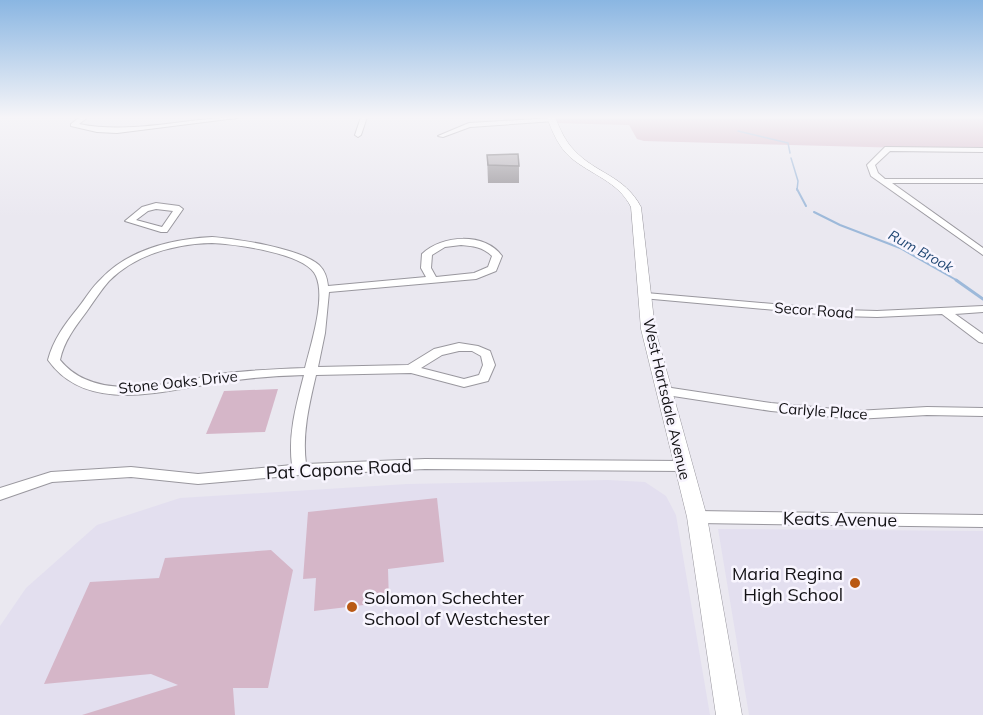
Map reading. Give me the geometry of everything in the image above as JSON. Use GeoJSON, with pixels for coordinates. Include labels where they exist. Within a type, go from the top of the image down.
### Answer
{"type":"FeatureCollection","features":[{"type":"Feature","properties":{"kind":"main road","name":"West Hartsdale Avenue"},"geometry":{"type":"LineString","coordinates":[[570,150],[617,182],[633,198],[648,329],[697,517],[729,715]]}},
{"type":"Feature","properties":{"kind":"street"},"geometry":{"type":"LineString","coordinates":[[887,150],[871,165],[874,174],[983,252]]}},
{"type":"Feature","properties":{"kind":"street"},"geometry":{"type":"LineString","coordinates":[[883,181],[983,181]]}},
{"type":"Feature","properties":{"kind":"street"},"geometry":{"type":"LineString","coordinates":[[164,230],[179,209],[164,206],[145,209],[129,221],[164,230],[173,246]]}},
{"type":"Feature","properties":{"kind":"street","name":"Stone Oaks Drive"},"geometry":{"type":"LineString","coordinates":[[324,289],[318,270],[310,263],[290,255],[227,241],[173,246],[123,265],[106,278],[63,337],[54,360],[71,379],[82,384],[124,391],[245,375],[411,369],[464,382],[484,378],[489,365],[486,354],[474,348],[459,347],[438,352],[411,369]]}},
{"type":"Feature","properties":{"kind":"street"},"geometry":{"type":"LineString","coordinates":[[300,470],[297,442],[324,289],[433,280],[486,273],[492,269],[497,256],[493,250],[481,244],[461,242],[444,244],[427,254],[425,261],[433,280]]}},
{"type":"Feature","properties":{"kind":"street","name":"Secor Road"},"geometry":{"type":"LineString","coordinates":[[646,296],[841,313],[946,312],[983,309]]}},
{"type":"Feature","properties":{"kind":"street"},"geometry":{"type":"LineString","coordinates":[[946,312],[983,340]]}},
{"type":"Feature","properties":{"kind":"street","name":"Carlyle Place"},"geometry":{"type":"LineString","coordinates":[[665,391],[771,407],[856,415],[927,411],[983,412]]}},
{"type":"Feature","properties":{"kind":"street","name":"Pat Capone Road"},"geometry":{"type":"LineString","coordinates":[[0,494],[67,475],[131,472],[198,479],[300,470],[425,464],[682,466]]}},
{"type":"Feature","properties":{"kind":"street","name":"Keats Avenue"},"geometry":{"type":"LineString","coordinates":[[697,517],[983,521]]}},
{"type":"Feature","properties":{"kind":"shaded area"},"geometry":{"type":"Polygon","coordinates":[[[278,389],[265,432],[206,434],[224,391],[278,389]]]}},
{"type":"Feature","properties":{"kind":"shaded area","name":"Solomon Schechter School of Westchester"},"geometry":{"type":"Polygon","coordinates":[[[608,480],[645,482],[666,496],[676,515],[710,715],[0,715],[0,626],[26,588],[97,525],[180,498],[407,484],[608,480]]]}},
{"type":"Feature","properties":{"kind":"shaded area"},"geometry":{"type":"Polygon","coordinates":[[[437,498],[444,562],[388,569],[389,602],[314,611],[316,578],[303,579],[308,512],[437,498]]]}},
{"type":"Feature","properties":{"kind":"shaded area","name":"Maria Regina High School"},"geometry":{"type":"Polygon","coordinates":[[[718,529],[983,531],[983,715],[749,715],[718,529]]]}},
{"type":"Feature","properties":{"kind":"shaded area"},"geometry":{"type":"Polygon","coordinates":[[[271,550],[293,570],[268,688],[233,688],[235,715],[82,715],[178,685],[151,674],[44,684],[90,582],[159,578],[165,558],[271,550]]]}},
{"type":"Feature","properties":{"kind":"building"},"geometry":{"type":"Polygon","coordinates":[[[518,154],[519,166],[488,165],[487,155],[518,154]]]}},
{"type":"Feature","properties":{"kind":"waterway","name":"Rum Brook"},"geometry":{"type":"LineString","coordinates":[[791,158],[798,181],[797,189]]}},
{"type":"Feature","properties":{"kind":"waterway","name":"Rum Brook"},"geometry":{"type":"LineString","coordinates":[[797,189],[806,206]]}},
{"type":"Feature","properties":{"kind":"waterway","name":"Rum Brook"},"geometry":{"type":"LineString","coordinates":[[814,212],[840,225],[900,248],[958,281]]}},
{"type":"Feature","properties":{"kind":"waterway","name":"Rum Brook"},"geometry":{"type":"LineString","coordinates":[[956,280],[983,299]]}},
{"type":"Feature","properties":{"kind":"place","name":"Maria Regina High School"},"geometry":{"type":"Point","coordinates":[855,583]}},
{"type":"Feature","properties":{"kind":"place","name":"Solomon Schechter School of Westchester"},"geometry":{"type":"Point","coordinates":[352,607]}}]}
